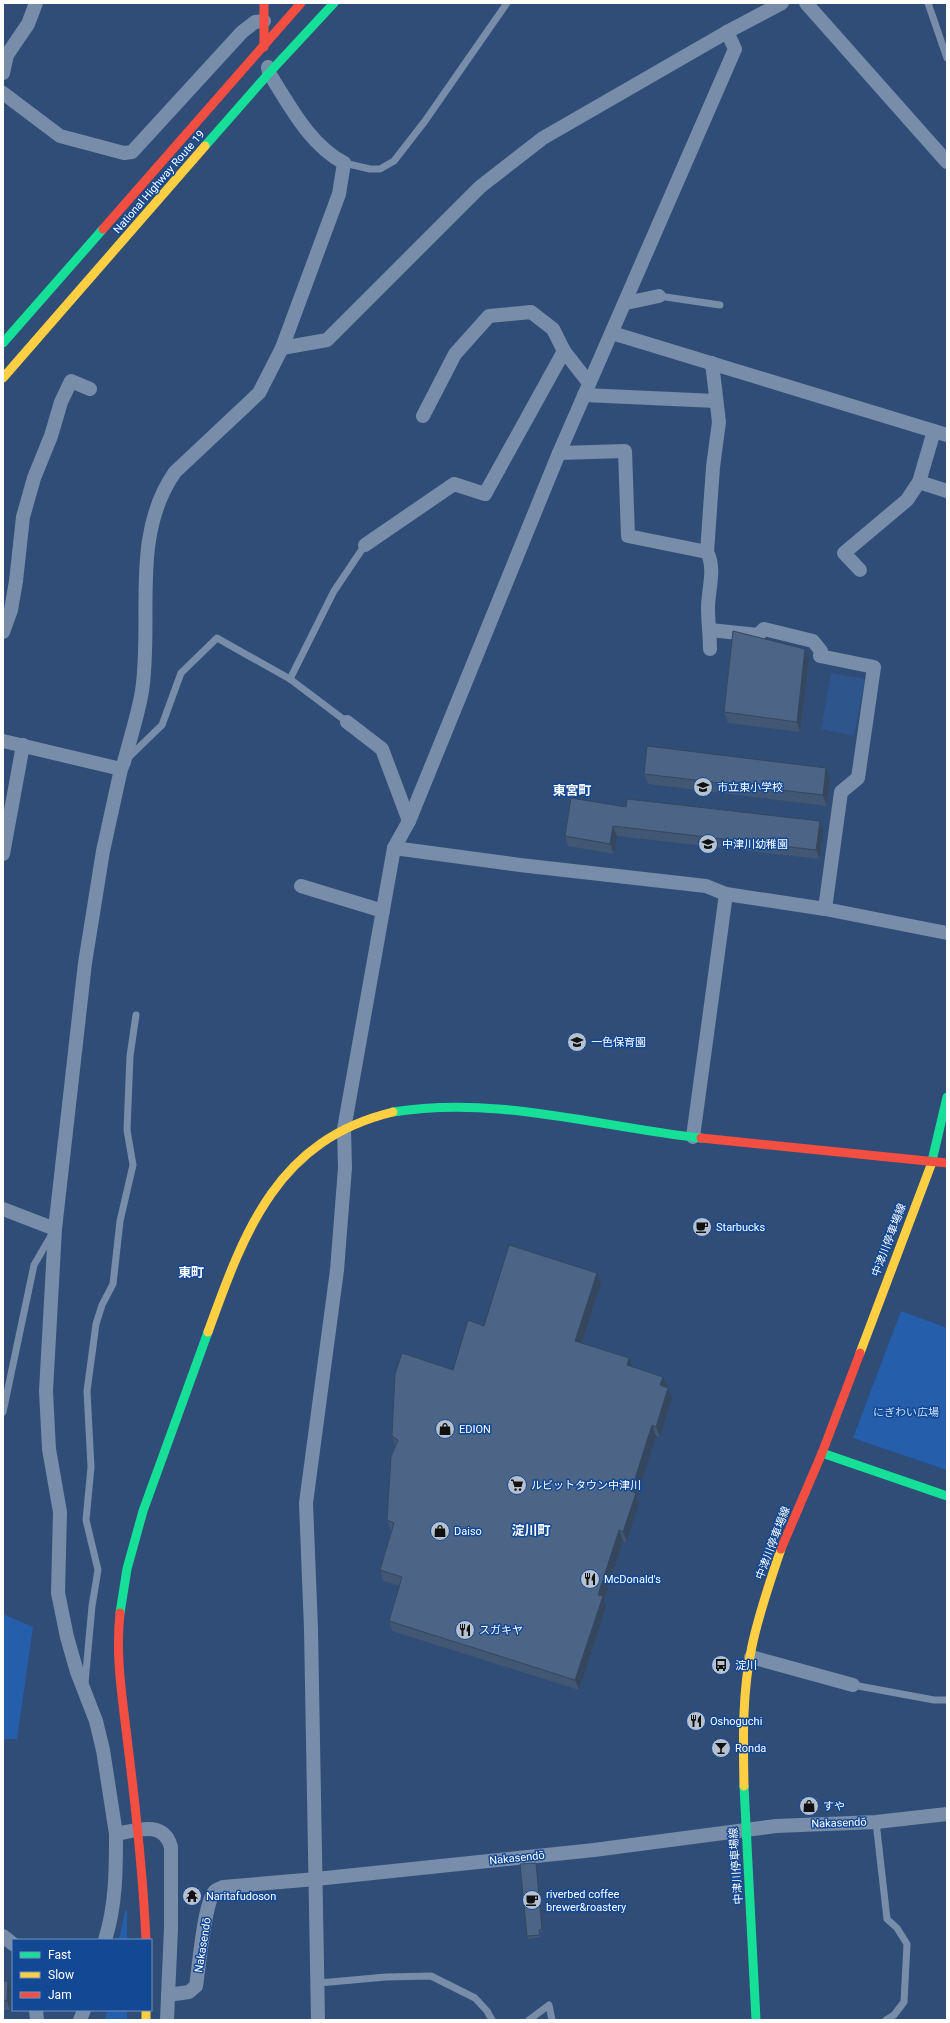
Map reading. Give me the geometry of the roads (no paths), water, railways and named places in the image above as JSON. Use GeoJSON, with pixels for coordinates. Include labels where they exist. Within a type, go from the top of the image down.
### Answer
{"type":"FeatureCollection","features":[{"type":"Feature","properties":{"kind":"main road"},"geometry":{"type":"LineString","coordinates":[[264,3],[264,47]]}},
{"type":"Feature","properties":{"kind":"main road","name":"National Highway Route 19"},"geometry":{"type":"LineString","coordinates":[[5,338],[264,47],[301,3]]}},
{"type":"Feature","properties":{"kind":"main road","name":"National Highway Route 19"},"geometry":{"type":"LineString","coordinates":[[3,378],[269,73],[334,3]]}},
{"type":"Feature","properties":{"kind":"main road","name":"中津川停車場線"},"geometry":{"type":"LineString","coordinates":[[756,2020],[750,1880],[746,1830],[743,1728],[751,1657],[761,1609],[782,1547],[822,1453],[932,1161],[947,1097]]}},
{"type":"Feature","properties":{"kind":"main road"},"geometry":{"type":"LineString","coordinates":[[146,1939],[138,1829],[120,1680],[118,1630],[122,1593],[130,1554],[154,1483],[238,1257],[263,1205],[287,1171],[309,1151],[344,1129],[387,1114],[461,1105],[487,1107],[694,1137],[947,1163]]}},
{"type":"Feature","properties":{"kind":"main road"},"geometry":{"type":"LineString","coordinates":[[822,1453],[947,1496]]}},
{"type":"Feature","properties":{"kind":"street"},"geometry":{"type":"LineString","coordinates":[[3,74],[7,55],[28,24],[36,3]]}},
{"type":"Feature","properties":{"kind":"street"},"geometry":{"type":"LineString","coordinates":[[282,348],[327,340],[480,187],[543,138],[727,32],[782,3]]}},
{"type":"Feature","properties":{"kind":"street"},"geometry":{"type":"LineString","coordinates":[[806,3],[947,162]]}},
{"type":"Feature","properties":{"kind":"street"},"geometry":{"type":"LineString","coordinates":[[3,93],[60,136],[124,153],[132,152],[242,32],[255,22],[264,20]]}},
{"type":"Feature","properties":{"kind":"street"},"geometry":{"type":"LineString","coordinates":[[318,2020],[319,1983],[306,1503],[337,1270],[345,1168],[344,1129],[394,848],[409,821],[559,453],[626,303],[735,49],[727,32]]}},
{"type":"Feature","properties":{"kind":"street"},"geometry":{"type":"LineString","coordinates":[[105,1939],[114,1901],[116,1834],[103,1750],[96,1721],[67,1637],[58,1592],[60,1512],[49,1449],[46,1391],[55,1229],[86,963],[103,851],[142,692],[147,549],[156,508],[166,485],[176,472],[258,393],[282,348],[339,194],[344,163],[332,157],[307,131],[269,73],[264,47]]}},
{"type":"Feature","properties":{"kind":"street"},"geometry":{"type":"LineString","coordinates":[[626,303],[658,296]]}},
{"type":"Feature","properties":{"kind":"street"},"geometry":{"type":"LineString","coordinates":[[423,416],[456,354],[489,316],[531,312],[553,329],[564,351],[587,389]]}},
{"type":"Feature","properties":{"kind":"street"},"geometry":{"type":"LineString","coordinates":[[612,333],[940,433],[919,482],[907,500],[844,553],[860,570]]}},
{"type":"Feature","properties":{"kind":"street"},"geometry":{"type":"LineString","coordinates":[[365,545],[454,484],[485,494],[564,351]]}},
{"type":"Feature","properties":{"kind":"street"},"geometry":{"type":"LineString","coordinates":[[710,649],[708,609],[712,561],[707,552],[712,467],[719,422],[712,363]]}},
{"type":"Feature","properties":{"kind":"street"},"geometry":{"type":"LineString","coordinates":[[3,632],[11,610],[16,581],[23,517],[34,478],[51,436],[61,402],[71,381],[90,389]]}},
{"type":"Feature","properties":{"kind":"street"},"geometry":{"type":"LineString","coordinates":[[587,389],[716,402]]}},
{"type":"Feature","properties":{"kind":"street"},"geometry":{"type":"LineString","coordinates":[[559,453],[625,451],[628,536],[707,552]]}},
{"type":"Feature","properties":{"kind":"street"},"geometry":{"type":"LineString","coordinates":[[919,482],[947,491]]}},
{"type":"Feature","properties":{"kind":"street"},"geometry":{"type":"LineString","coordinates":[[710,630],[758,635],[764,629],[813,641],[821,651],[820,656],[874,667],[858,778],[841,792],[825,909]]}},
{"type":"Feature","properties":{"kind":"street"},"geometry":{"type":"LineString","coordinates":[[347,722],[382,750],[409,821]]}},
{"type":"Feature","properties":{"kind":"street"},"geometry":{"type":"LineString","coordinates":[[3,741],[123,766]]}},
{"type":"Feature","properties":{"kind":"street"},"geometry":{"type":"LineString","coordinates":[[3,854],[23,745]]}},
{"type":"Feature","properties":{"kind":"street"},"geometry":{"type":"LineString","coordinates":[[394,848],[520,865],[706,886],[726,894],[825,909],[947,933]]}},
{"type":"Feature","properties":{"kind":"street"},"geometry":{"type":"LineString","coordinates":[[301,886],[383,911]]}},
{"type":"Feature","properties":{"kind":"street"},"geometry":{"type":"LineString","coordinates":[[694,1137],[726,894]]}},
{"type":"Feature","properties":{"kind":"street"},"geometry":{"type":"LineString","coordinates":[[3,1209],[55,1229]]}},
{"type":"Feature","properties":{"kind":"street"},"geometry":{"type":"LineString","coordinates":[[751,1657],[853,1685]]}},
{"type":"Feature","properties":{"kind":"street","name":"Nakasendō"},"geometry":{"type":"LineString","coordinates":[[168,1995],[189,1992],[196,1986],[204,1929],[210,1901],[215,1891],[223,1887],[316,1880],[594,1850],[776,1826],[876,1822],[947,1814]]}},
{"type":"Feature","properties":{"kind":"street"},"geometry":{"type":"LineString","coordinates":[[116,1834],[138,1829],[163,1832],[168,1838],[171,1847],[167,2020]]}},
{"type":"Feature","properties":{"kind":"street"},"geometry":{"type":"LineString","coordinates":[[3,1936],[12,1943]]}},
{"type":"Feature","properties":{"kind":"lane"},"geometry":{"type":"LineString","coordinates":[[344,163],[375,169],[387,166],[394,161],[425,121],[507,3]]}},
{"type":"Feature","properties":{"kind":"lane"},"geometry":{"type":"LineString","coordinates":[[928,3],[947,58]]}},
{"type":"Feature","properties":{"kind":"lane"},"geometry":{"type":"LineString","coordinates":[[658,296],[720,304]]}},
{"type":"Feature","properties":{"kind":"lane"},"geometry":{"type":"LineString","coordinates":[[290,680],[334,591],[365,545]]}},
{"type":"Feature","properties":{"kind":"lane"},"geometry":{"type":"LineString","coordinates":[[123,766],[162,725],[181,673],[217,638],[290,680],[347,722]]}},
{"type":"Feature","properties":{"kind":"lane"},"geometry":{"type":"LineString","coordinates":[[84,1689],[92,1606],[98,1570],[86,1520],[91,1467],[87,1391],[96,1324],[102,1305],[113,1284],[120,1221],[133,1165],[127,1130],[130,1056],[136,1015]]}},
{"type":"Feature","properties":{"kind":"lane"},"geometry":{"type":"LineString","coordinates":[[3,1412],[34,1265],[55,1229]]}},
{"type":"Feature","properties":{"kind":"lane"},"geometry":{"type":"LineString","coordinates":[[853,1685],[934,1700],[947,1700]]}},
{"type":"Feature","properties":{"kind":"lane"},"geometry":{"type":"LineString","coordinates":[[876,1822],[887,1920],[897,1928],[907,1944],[904,2002],[894,2014],[886,2020]]}},
{"type":"Feature","properties":{"kind":"lane"},"geometry":{"type":"LineString","coordinates":[[319,1983],[386,1977],[431,1976],[475,1998],[487,2011],[492,2020]]}},
{"type":"Feature","properties":{"kind":"lane"},"geometry":{"type":"LineString","coordinates":[[529,2020],[549,2005],[552,2020]]}},
{"type":"Feature","properties":{"kind":"place","name":"市立東小学校"},"geometry":{"type":"Point","coordinates":[703,787]}},
{"type":"Feature","properties":{"kind":"place","name":"中津川幼稚園"},"geometry":{"type":"Point","coordinates":[708,844]}},
{"type":"Feature","properties":{"kind":"place","name":"一色保育園"},"geometry":{"type":"Point","coordinates":[577,1042]}},
{"type":"Feature","properties":{"kind":"place","name":"Starbucks"},"geometry":{"type":"Point","coordinates":[702,1227]}},
{"type":"Feature","properties":{"kind":"place","name":"EDION"},"geometry":{"type":"Point","coordinates":[445,1429]}},
{"type":"Feature","properties":{"kind":"place","name":"ルビットタウン中津川"},"geometry":{"type":"Point","coordinates":[517,1485]}},
{"type":"Feature","properties":{"kind":"place","name":"Daiso"},"geometry":{"type":"Point","coordinates":[440,1531]}},
{"type":"Feature","properties":{"kind":"place","name":"McDonald's"},"geometry":{"type":"Point","coordinates":[590,1579]}},
{"type":"Feature","properties":{"kind":"place","name":"スガキヤ"},"geometry":{"type":"Point","coordinates":[465,1630]}},
{"type":"Feature","properties":{"kind":"place","name":"淀川"},"geometry":{"type":"Point","coordinates":[721,1665]}},
{"type":"Feature","properties":{"kind":"place","name":"Oshoguchi"},"geometry":{"type":"Point","coordinates":[696,1721]}},
{"type":"Feature","properties":{"kind":"place","name":"Ronda"},"geometry":{"type":"Point","coordinates":[721,1748]}},
{"type":"Feature","properties":{"kind":"place","name":"すや"},"geometry":{"type":"Point","coordinates":[809,1806]}},
{"type":"Feature","properties":{"kind":"place","name":"Naritafudoson"},"geometry":{"type":"Point","coordinates":[192,1896]}},
{"type":"Feature","properties":{"kind":"place","name":"riverbed coffee brewer&roastery"},"geometry":{"type":"Point","coordinates":[532,1900]}},
{"type":"Feature","properties":{"kind":"district","name":"東宮町"},"geometry":{"type":"Point","coordinates":[572,790]}},
{"type":"Feature","properties":{"kind":"district","name":"東町"},"geometry":{"type":"Point","coordinates":[191,1272]}},
{"type":"Feature","properties":{"kind":"district","name":"淀川町"},"geometry":{"type":"Point","coordinates":[531,1530]}},
{"type":"Feature","properties":{"kind":"park label","name":"にぎわい広場"},"geometry":{"type":"Point","coordinates":[906,1412]}}]}
